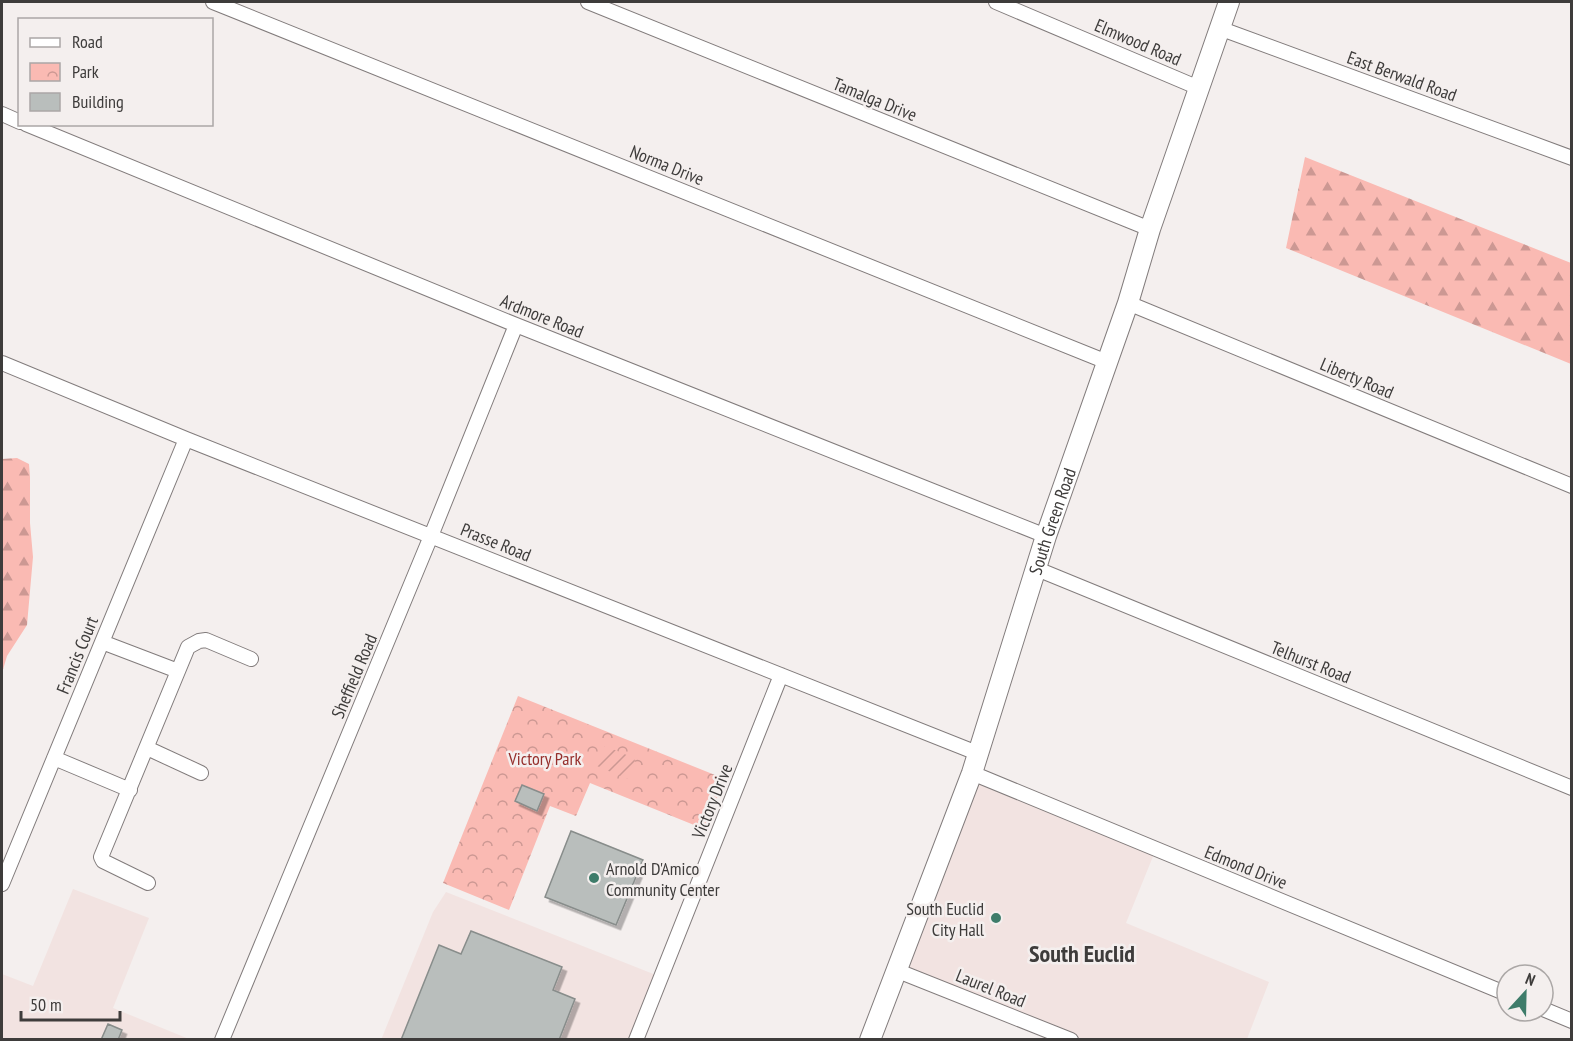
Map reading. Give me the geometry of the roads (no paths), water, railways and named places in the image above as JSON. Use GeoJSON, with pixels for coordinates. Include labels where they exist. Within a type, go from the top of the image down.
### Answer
{"type":"FeatureCollection","features":[{"type":"Feature","properties":{"kind":"main road","name":"South Green Road"},"geometry":{"type":"LineString","coordinates":[[870,1040],[972,773],[1046,536],[1128,303],[1150,229],[1229,2]]}},
{"type":"Feature","properties":{"kind":"street","name":"Norma Drive"},"geometry":{"type":"LineString","coordinates":[[213,2],[1107,362]]}},
{"type":"Feature","properties":{"kind":"street","name":"Tamalga Drive"},"geometry":{"type":"LineString","coordinates":[[588,2],[1150,229]]}},
{"type":"Feature","properties":{"kind":"street","name":"Elmwood Road"},"geometry":{"type":"LineString","coordinates":[[996,2],[1199,88]]}},
{"type":"Feature","properties":{"kind":"street","name":"East Berwald Road"},"geometry":{"type":"LineString","coordinates":[[1220,28],[1572,158]]}},
{"type":"Feature","properties":{"kind":"street"},"geometry":{"type":"LineString","coordinates":[[2,114],[18,121]]}},
{"type":"Feature","properties":{"kind":"street","name":"Ardmore Road"},"geometry":{"type":"LineString","coordinates":[[31,126],[516,325],[1046,536]]}},
{"type":"Feature","properties":{"kind":"street","name":"Liberty Road"},"geometry":{"type":"LineString","coordinates":[[1128,303],[1572,486]]}},
{"type":"Feature","properties":{"kind":"street","name":"Sheffield Road"},"geometry":{"type":"LineString","coordinates":[[222,1040],[516,325]]}},
{"type":"Feature","properties":{"kind":"street","name":"Prasse Road"},"geometry":{"type":"LineString","coordinates":[[2,363],[186,439],[977,753]]}},
{"type":"Feature","properties":{"kind":"street","name":"Francis Court"},"geometry":{"type":"LineString","coordinates":[[2,884],[186,439]]}},
{"type":"Feature","properties":{"kind":"street","name":"Telhurst Road"},"geometry":{"type":"LineString","coordinates":[[1037,569],[1572,788]]}},
{"type":"Feature","properties":{"kind":"street"},"geometry":{"type":"LineString","coordinates":[[148,883],[103,861],[101,857],[188,647],[206,640],[252,659]]}},
{"type":"Feature","properties":{"kind":"street"},"geometry":{"type":"LineString","coordinates":[[102,642],[178,671]]}},
{"type":"Feature","properties":{"kind":"street","name":"Victory Drive"},"geometry":{"type":"LineString","coordinates":[[636,1040],[782,675]]}},
{"type":"Feature","properties":{"kind":"street"},"geometry":{"type":"LineString","coordinates":[[147,748],[201,773]]}},
{"type":"Feature","properties":{"kind":"street"},"geometry":{"type":"LineString","coordinates":[[54,758],[130,790]]}},
{"type":"Feature","properties":{"kind":"street","name":"Edmond Drive"},"geometry":{"type":"LineString","coordinates":[[972,773],[1495,989]]}},
{"type":"Feature","properties":{"kind":"street","name":"Laurel Road"},"geometry":{"type":"LineString","coordinates":[[898,971],[1071,1040]]}},
{"type":"Feature","properties":{"kind":"street"},"geometry":{"type":"LineString","coordinates":[[1555,1014],[1572,1021]]}},
{"type":"Feature","properties":{"kind":"place","name":"Arnold D'Amico Community Center"},"geometry":{"type":"Point","coordinates":[594,878]}},
{"type":"Feature","properties":{"kind":"place","name":"South Euclid City Hall"},"geometry":{"type":"Point","coordinates":[996,918]}},
{"type":"Feature","properties":{"kind":"district","name":"South Euclid"},"geometry":{"type":"Point","coordinates":[1082,953]}},
{"type":"Feature","properties":{"kind":"park label","name":"Victory Park"},"geometry":{"type":"Point","coordinates":[545,758]}}]}
